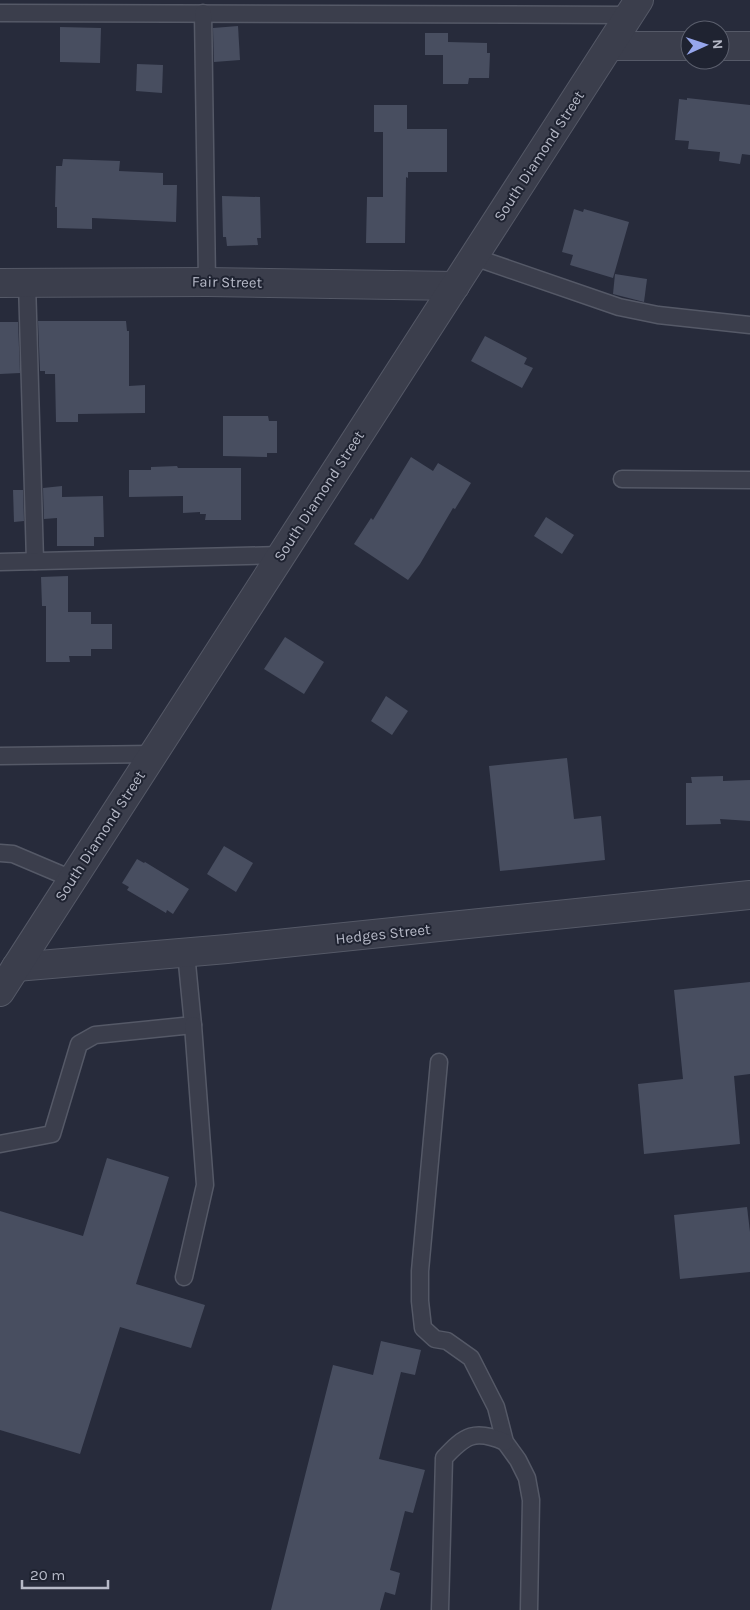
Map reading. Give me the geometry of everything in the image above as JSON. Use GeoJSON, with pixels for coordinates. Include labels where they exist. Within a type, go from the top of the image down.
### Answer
{"type":"FeatureCollection","features":[{"type":"Feature","properties":{"kind":"street","name":"South Diamond Street"},"geometry":{"type":"LineString","coordinates":[[0,992],[634,8]]}},
{"type":"Feature","properties":{"kind":"street"},"geometry":{"type":"LineString","coordinates":[[610,46],[680,46]]}},
{"type":"Feature","properties":{"kind":"street"},"geometry":{"type":"LineString","coordinates":[[730,46],[750,46]]}},
{"type":"Feature","properties":{"kind":"street","name":"Fair Street"},"geometry":{"type":"LineString","coordinates":[[0,282],[207,282],[454,286]]}},
{"type":"Feature","properties":{"kind":"street","name":"Hedges Street"},"geometry":{"type":"LineString","coordinates":[[16,967],[186,954],[750,895]]}},
{"type":"Feature","properties":{"kind":"lane"},"geometry":{"type":"LineString","coordinates":[[0,13],[111,6],[203,13],[634,8]]}},
{"type":"Feature","properties":{"kind":"lane"},"geometry":{"type":"LineString","coordinates":[[203,13],[207,282]]}},
{"type":"Feature","properties":{"kind":"lane"},"geometry":{"type":"LineString","coordinates":[[474,257],[619,307],[658,315],[750,324]]}},
{"type":"Feature","properties":{"kind":"lane"},"geometry":{"type":"LineString","coordinates":[[27,282],[35,561]]}},
{"type":"Feature","properties":{"kind":"lane"},"geometry":{"type":"LineString","coordinates":[[622,479],[750,480]]}},
{"type":"Feature","properties":{"kind":"lane"},"geometry":{"type":"LineString","coordinates":[[0,562],[281,555]]}},
{"type":"Feature","properties":{"kind":"lane"},"geometry":{"type":"LineString","coordinates":[[0,756],[153,754]]}},
{"type":"Feature","properties":{"kind":"lane"},"geometry":{"type":"LineString","coordinates":[[0,853],[13,854],[72,879]]}},
{"type":"Feature","properties":{"kind":"lane"},"geometry":{"type":"LineString","coordinates":[[184,1277],[206,1185],[186,954]]}},
{"type":"Feature","properties":{"kind":"lane"},"geometry":{"type":"LineString","coordinates":[[0,1144],[52,1134],[79,1044],[95,1035],[193,1024]]}},
{"type":"Feature","properties":{"kind":"lane"},"geometry":{"type":"LineString","coordinates":[[439,1062],[420,1272],[420,1301],[423,1328],[435,1339],[447,1341],[471,1358],[496,1407],[504,1442],[518,1460],[527,1478],[531,1500],[529,1610]]}},
{"type":"Feature","properties":{"kind":"lane"},"geometry":{"type":"LineString","coordinates":[[440,1610],[444,1458],[459,1441],[477,1435],[489,1436],[504,1442]]}},
{"type":"Feature","properties":{"kind":"building"},"geometry":{"type":"Polygon","coordinates":[[[238,26],[240,60],[214,62],[213,28],[238,26]]]}},
{"type":"Feature","properties":{"kind":"building"},"geometry":{"type":"Polygon","coordinates":[[[60,27],[101,28],[100,63],[60,62],[60,27]]]}},
{"type":"Feature","properties":{"kind":"building"},"geometry":{"type":"Polygon","coordinates":[[[425,33],[448,33],[448,42],[487,43],[487,53],[490,53],[489,78],[469,78],[468,84],[443,84],[443,55],[425,55],[425,33]]]}},
{"type":"Feature","properties":{"kind":"building"},"geometry":{"type":"Polygon","coordinates":[[[137,64],[163,65],[162,93],[136,91],[137,64]]]}},
{"type":"Feature","properties":{"kind":"building"},"geometry":{"type":"Polygon","coordinates":[[[687,98],[750,105],[750,155],[742,154],[740,164],[719,161],[720,152],[688,149],[689,141],[675,140],[679,99],[687,100],[687,98]]]}},
{"type":"Feature","properties":{"kind":"building"},"geometry":{"type":"Polygon","coordinates":[[[374,105],[407,105],[407,129],[447,129],[447,172],[408,172],[408,178],[406,177],[405,243],[366,243],[367,197],[383,197],[383,132],[374,132],[374,105]]]}},
{"type":"Feature","properties":{"kind":"building"},"geometry":{"type":"Polygon","coordinates":[[[63,159],[120,161],[119,171],[163,173],[163,185],[177,185],[176,222],[92,218],[92,229],[57,228],[57,207],[55,207],[56,166],[62,166],[63,159]]]}},
{"type":"Feature","properties":{"kind":"building"},"geometry":{"type":"Polygon","coordinates":[[[222,196],[260,197],[261,238],[257,238],[258,245],[227,246],[226,237],[223,237],[222,196]]]}},
{"type":"Feature","properties":{"kind":"building"},"geometry":{"type":"Polygon","coordinates":[[[574,209],[583,212],[584,209],[629,222],[613,278],[570,265],[573,255],[562,252],[574,209]]]}},
{"type":"Feature","properties":{"kind":"building"},"geometry":{"type":"Polygon","coordinates":[[[615,274],[647,279],[644,302],[613,294],[615,274]]]}},
{"type":"Feature","properties":{"kind":"building"},"geometry":{"type":"Polygon","coordinates":[[[38,321],[126,321],[127,331],[129,331],[129,386],[145,385],[145,413],[78,414],[78,422],[56,422],[55,374],[45,374],[45,371],[40,371],[38,321]]]}},
{"type":"Feature","properties":{"kind":"building"},"geometry":{"type":"Polygon","coordinates":[[[0,322],[18,322],[20,373],[0,374],[0,322]]]}},
{"type":"Feature","properties":{"kind":"building"},"geometry":{"type":"Polygon","coordinates":[[[485,336],[527,358],[524,364],[533,368],[522,388],[471,361],[485,336]]]}},
{"type":"Feature","properties":{"kind":"building"},"geometry":{"type":"Polygon","coordinates":[[[223,416],[268,416],[269,421],[277,421],[277,453],[267,453],[267,457],[223,456],[223,416]]]}},
{"type":"Feature","properties":{"kind":"building"},"geometry":{"type":"Polygon","coordinates":[[[411,457],[433,471],[438,463],[471,483],[408,580],[354,544],[371,518],[373,520],[411,457]]]}},
{"type":"Feature","properties":{"kind":"building"},"geometry":{"type":"Polygon","coordinates":[[[177,466],[178,468],[241,468],[241,520],[205,520],[206,514],[200,514],[200,512],[183,513],[183,496],[129,497],[129,470],[151,470],[151,467],[177,466]]]}},
{"type":"Feature","properties":{"kind":"building"},"geometry":{"type":"Polygon","coordinates":[[[62,486],[62,497],[103,496],[104,537],[94,537],[94,546],[57,546],[57,518],[44,519],[43,488],[62,486]]]}},
{"type":"Feature","properties":{"kind":"building"},"geometry":{"type":"Polygon","coordinates":[[[13,490],[23,490],[24,521],[14,522],[13,490]]]}},
{"type":"Feature","properties":{"kind":"building"},"geometry":{"type":"Polygon","coordinates":[[[546,517],[574,535],[562,554],[534,536],[546,517]]]}},
{"type":"Feature","properties":{"kind":"building"},"geometry":{"type":"Polygon","coordinates":[[[68,576],[68,612],[91,612],[91,624],[112,624],[112,649],[91,649],[91,656],[69,656],[70,662],[46,662],[46,606],[42,606],[41,577],[68,576]]]}},
{"type":"Feature","properties":{"kind":"building"},"geometry":{"type":"Polygon","coordinates":[[[285,637],[324,662],[304,694],[264,669],[285,637]]]}},
{"type":"Feature","properties":{"kind":"building"},"geometry":{"type":"Polygon","coordinates":[[[386,696],[408,711],[392,735],[371,721],[386,696]]]}},
{"type":"Feature","properties":{"kind":"building"},"geometry":{"type":"Polygon","coordinates":[[[567,758],[574,819],[601,816],[605,860],[500,871],[489,766],[567,758]]]}},
{"type":"Feature","properties":{"kind":"building"},"geometry":{"type":"Polygon","coordinates":[[[723,776],[723,781],[750,780],[750,821],[720,819],[721,824],[686,825],[686,783],[692,783],[691,777],[723,776]]]}},
{"type":"Feature","properties":{"kind":"building"},"geometry":{"type":"Polygon","coordinates":[[[224,846],[253,863],[236,892],[207,874],[224,846]]]}},
{"type":"Feature","properties":{"kind":"building"},"geometry":{"type":"Polygon","coordinates":[[[137,859],[189,889],[173,914],[167,910],[166,913],[127,890],[129,887],[122,883],[137,859]]]}},
{"type":"Feature","properties":{"kind":"building"},"geometry":{"type":"Polygon","coordinates":[[[750,982],[750,1074],[734,1076],[740,1144],[644,1154],[638,1084],[683,1079],[674,990],[750,982]]]}},
{"type":"Feature","properties":{"kind":"building"},"geometry":{"type":"Polygon","coordinates":[[[107,1158],[169,1177],[136,1284],[205,1305],[191,1348],[120,1327],[80,1454],[0,1430],[0,1211],[83,1236],[107,1158]]]}},
{"type":"Feature","properties":{"kind":"building"},"geometry":{"type":"Polygon","coordinates":[[[747,1207],[750,1232],[750,1272],[680,1279],[674,1215],[747,1207]]]}},
{"type":"Feature","properties":{"kind":"building"},"geometry":{"type":"Polygon","coordinates":[[[381,1341],[421,1350],[415,1375],[401,1372],[379,1459],[425,1470],[413,1513],[405,1511],[390,1570],[400,1573],[395,1595],[385,1592],[380,1610],[271,1610],[333,1365],[373,1375],[381,1341]]]}}]}
